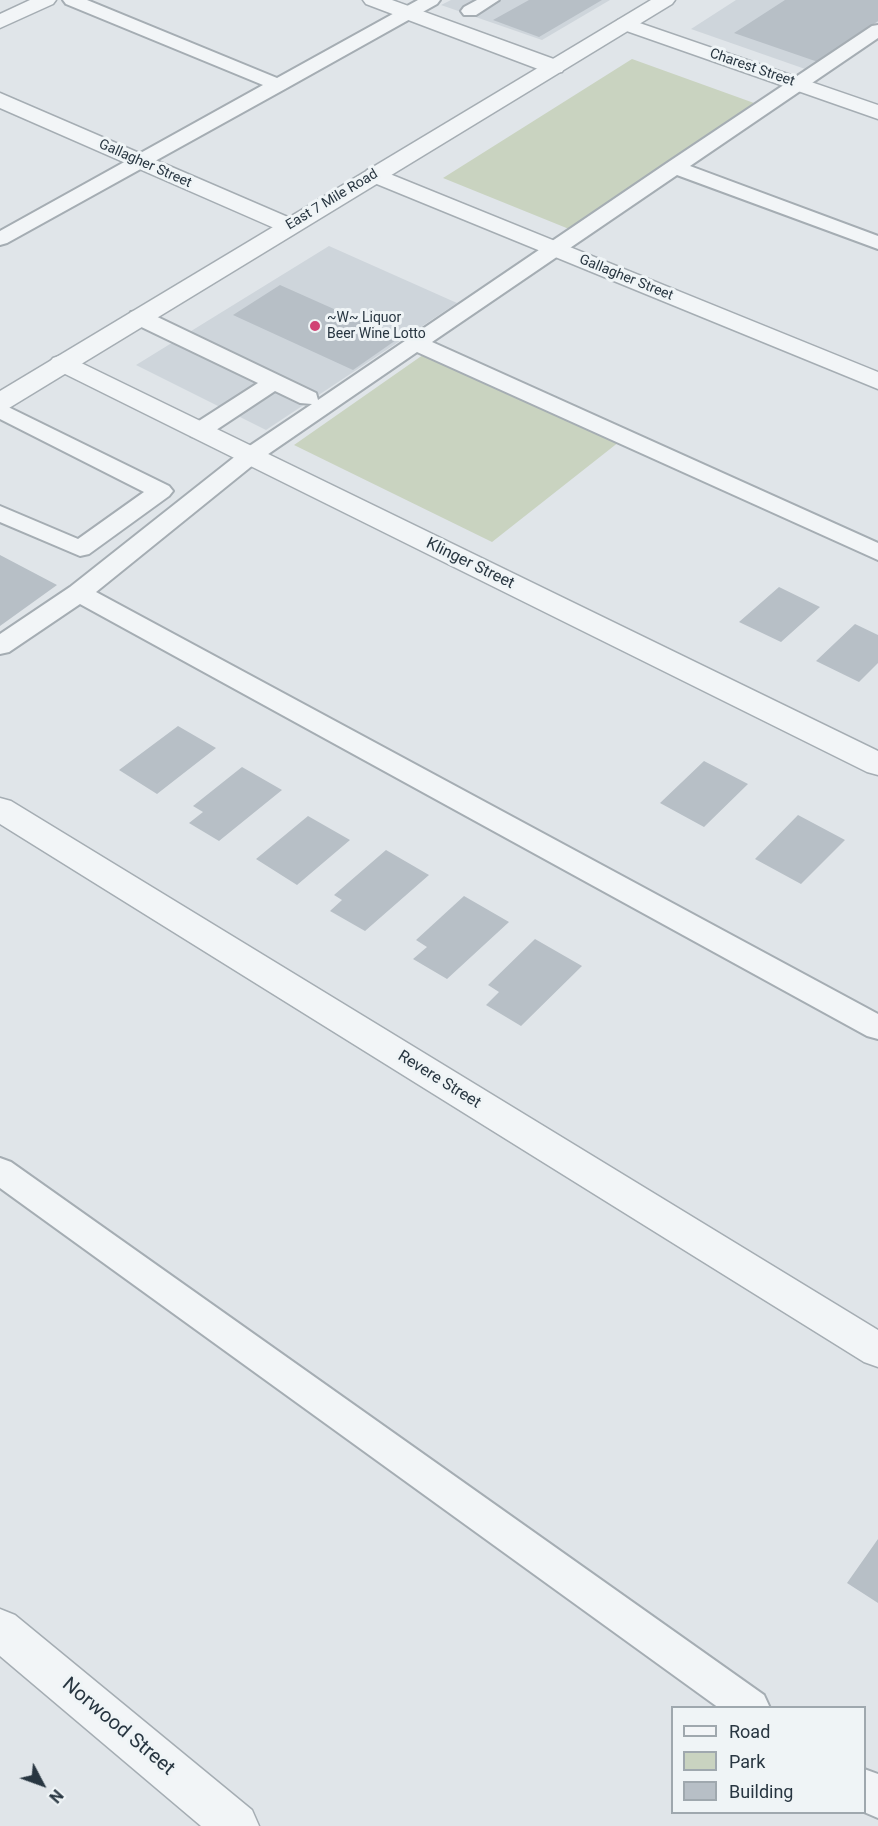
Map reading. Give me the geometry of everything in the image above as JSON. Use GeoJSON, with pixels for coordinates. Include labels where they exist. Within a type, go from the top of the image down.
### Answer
{"type":"FeatureCollection","features":[{"type":"Feature","properties":{"kind":"street"},"geometry":{"type":"LineString","coordinates":[[0,22],[46,0]]}},
{"type":"Feature","properties":{"kind":"street"},"geometry":{"type":"LineString","coordinates":[[373,0],[554,67]]}},
{"type":"Feature","properties":{"kind":"street","name":"East 7 Mile Road"},"geometry":{"type":"LineString","coordinates":[[0,402],[665,0]]}},
{"type":"Feature","properties":{"kind":"street","name":"Charest Street"},"geometry":{"type":"LineString","coordinates":[[625,24],[878,112]]}},
{"type":"Feature","properties":{"kind":"street","name":"Gallagher Street"},"geometry":{"type":"LineString","coordinates":[[0,100],[289,226]]}},
{"type":"Feature","properties":{"kind":"street","name":"Gallagher Street"},"geometry":{"type":"LineString","coordinates":[[375,175],[878,381]]}},
{"type":"Feature","properties":{"kind":"street","name":"Klinger Street"},"geometry":{"type":"LineString","coordinates":[[62,363],[878,764]]}},
{"type":"Feature","properties":{"kind":"street","name":"Revere Street"},"geometry":{"type":"LineString","coordinates":[[0,810],[878,1350]]}},
{"type":"Feature","properties":{"kind":"street","name":"Norwood Street"},"geometry":{"type":"LineString","coordinates":[[0,1629],[236,1826]]}},
{"type":"Feature","properties":{"kind":"lane"},"geometry":{"type":"LineString","coordinates":[[72,0],[278,85]]}},
{"type":"Feature","properties":{"kind":"lane"},"geometry":{"type":"LineString","coordinates":[[0,239],[431,0]]}},
{"type":"Feature","properties":{"kind":"lane"},"geometry":{"type":"LineString","coordinates":[[470,12],[490,0]]}},
{"type":"Feature","properties":{"kind":"lane"},"geometry":{"type":"LineString","coordinates":[[0,646],[79,593],[250,456],[878,30]]}},
{"type":"Feature","properties":{"kind":"lane"},"geometry":{"type":"LineString","coordinates":[[674,167],[878,243]]}},
{"type":"Feature","properties":{"kind":"lane"},"geometry":{"type":"LineString","coordinates":[[139,317],[308,398]]}},
{"type":"Feature","properties":{"kind":"lane"},"geometry":{"type":"LineString","coordinates":[[415,344],[878,552]]}},
{"type":"Feature","properties":{"kind":"lane"},"geometry":{"type":"LineString","coordinates":[[199,431],[274,382]]}},
{"type":"Feature","properties":{"kind":"lane"},"geometry":{"type":"LineString","coordinates":[[0,410],[161,492],[80,549],[0,513]]}},
{"type":"Feature","properties":{"kind":"lane"},"geometry":{"type":"LineString","coordinates":[[79,593],[878,1028]]}},
{"type":"Feature","properties":{"kind":"lane"},"geometry":{"type":"LineString","coordinates":[[0,1171],[750,1706]]}},
{"type":"Feature","properties":{"kind":"shaded area"},"geometry":{"type":"Polygon","coordinates":[[[451,0],[610,0],[542,40],[441,5],[451,0]]]}},
{"type":"Feature","properties":{"kind":"shaded area"},"geometry":{"type":"Polygon","coordinates":[[[736,0],[878,0],[878,22],[808,70],[691,29],[736,0]]]}},
{"type":"Feature","properties":{"kind":"shaded area"},"geometry":{"type":"Polygon","coordinates":[[[329,246],[457,303],[266,430],[136,365],[329,246]]]}},
{"type":"Feature","properties":{"kind":"green space"},"geometry":{"type":"Polygon","coordinates":[[[632,59],[754,103],[569,229],[443,178],[632,59]]]}},
{"type":"Feature","properties":{"kind":"green space"},"geometry":{"type":"Polygon","coordinates":[[[430,350],[624,438],[492,542],[294,445],[430,350]]]}},
{"type":"Feature","properties":{"kind":"building"},"geometry":{"type":"Polygon","coordinates":[[[529,0],[602,0],[539,37],[493,20],[529,0]]]}},
{"type":"Feature","properties":{"kind":"building"},"geometry":{"type":"Polygon","coordinates":[[[785,0],[878,0],[878,21],[818,62],[734,33],[785,0]]]}},
{"type":"Feature","properties":{"kind":"building"},"geometry":{"type":"Polygon","coordinates":[[[280,285],[399,338],[353,370],[233,315],[280,285]]]}},
{"type":"Feature","properties":{"kind":"building"},"geometry":{"type":"Polygon","coordinates":[[[0,555],[57,585],[0,626],[0,555]]]}},
{"type":"Feature","properties":{"kind":"building"},"geometry":{"type":"Polygon","coordinates":[[[779,587],[820,607],[781,642],[739,622],[779,587]]]}},
{"type":"Feature","properties":{"kind":"building"},"geometry":{"type":"Polygon","coordinates":[[[855,624],[878,635],[878,663],[859,682],[816,661],[855,624]]]}},
{"type":"Feature","properties":{"kind":"building"},"geometry":{"type":"Polygon","coordinates":[[[178,726],[216,748],[157,794],[119,770],[178,726]]]}},
{"type":"Feature","properties":{"kind":"building"},"geometry":{"type":"Polygon","coordinates":[[[704,761],[748,784],[704,827],[660,803],[704,761]]]}},
{"type":"Feature","properties":{"kind":"building"},"geometry":{"type":"Polygon","coordinates":[[[242,767],[282,790],[219,841],[189,823],[203,812],[193,806],[242,767]]]}},
{"type":"Feature","properties":{"kind":"building"},"geometry":{"type":"Polygon","coordinates":[[[798,815],[845,840],[801,884],[755,859],[798,815]]]}},
{"type":"Feature","properties":{"kind":"building"},"geometry":{"type":"Polygon","coordinates":[[[308,816],[350,840],[297,885],[256,859],[308,816]]]}},
{"type":"Feature","properties":{"kind":"building"},"geometry":{"type":"Polygon","coordinates":[[[386,850],[429,875],[365,931],[330,911],[342,900],[334,895],[386,850]]]}},
{"type":"Feature","properties":{"kind":"building"},"geometry":{"type":"Polygon","coordinates":[[[464,896],[509,922],[447,979],[413,959],[427,947],[416,940],[464,896]]]}},
{"type":"Feature","properties":{"kind":"building"},"geometry":{"type":"Polygon","coordinates":[[[535,939],[582,966],[521,1026],[486,1005],[499,992],[488,985],[535,939]]]}},
{"type":"Feature","properties":{"kind":"building"},"geometry":{"type":"Polygon","coordinates":[[[878,1539],[878,1603],[847,1583],[878,1539]]]}},
{"type":"Feature","properties":{"kind":"place","name":"~W~ Liquor Beer Wine Lotto"},"geometry":{"type":"Point","coordinates":[315,326]}}]}
